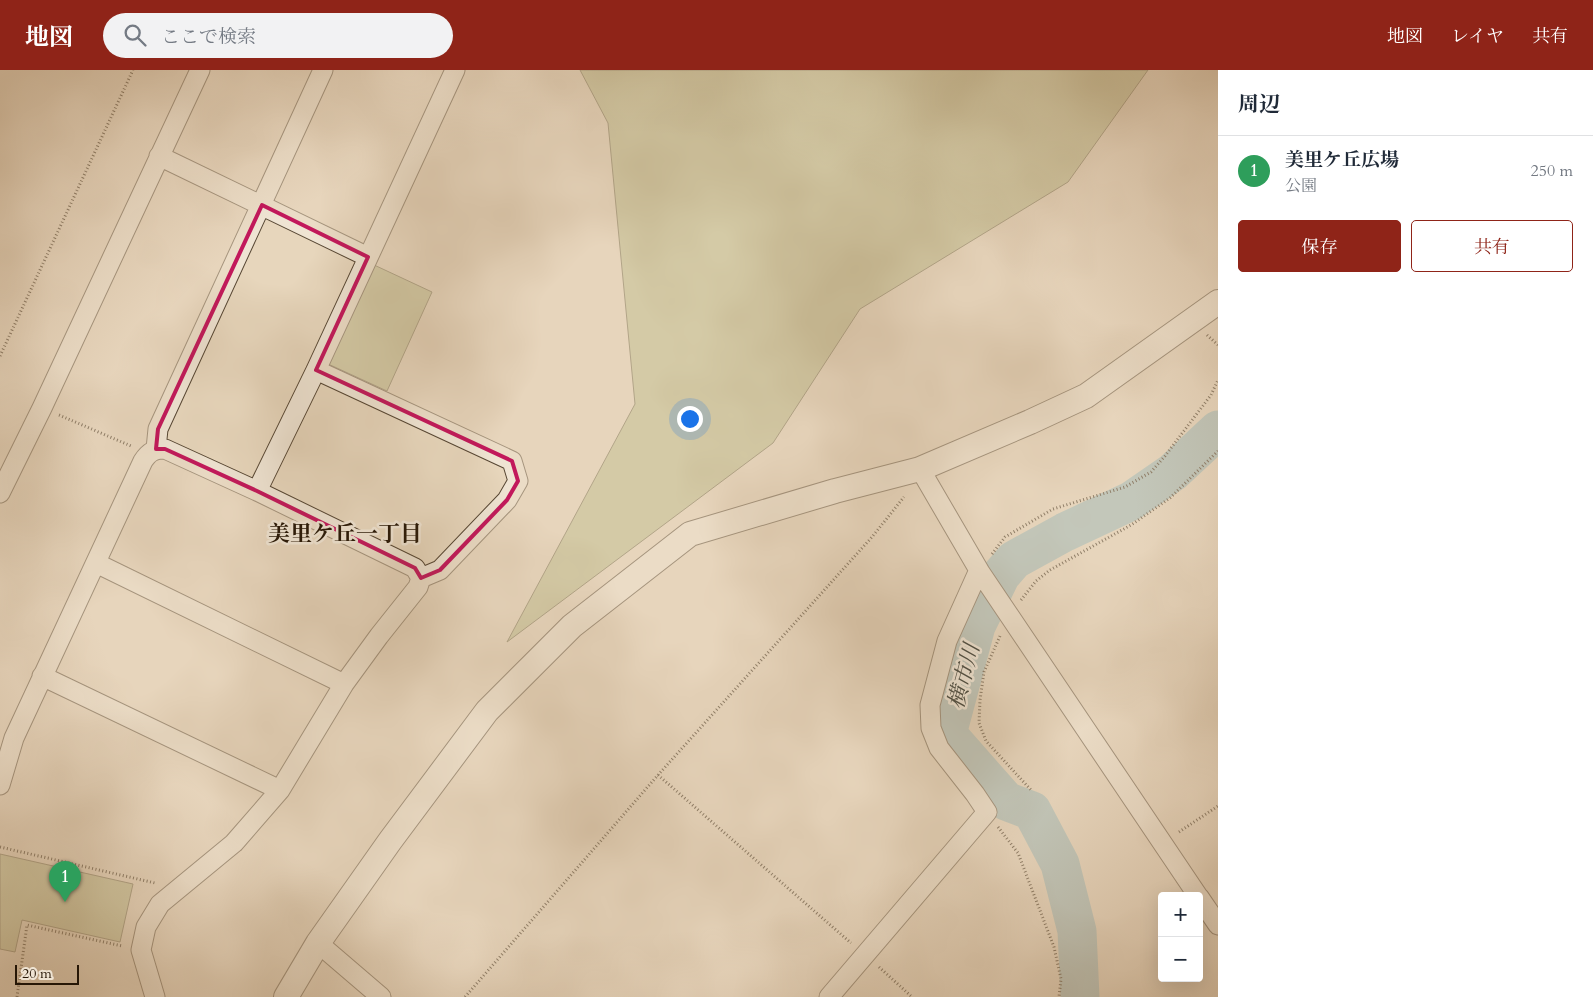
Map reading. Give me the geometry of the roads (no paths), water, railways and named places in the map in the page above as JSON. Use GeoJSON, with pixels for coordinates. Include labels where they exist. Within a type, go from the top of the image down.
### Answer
{"type":"FeatureCollection","features":[{"type":"Feature","properties":{"kind":"street"},"geometry":{"type":"LineString","coordinates":[[0,493],[42,408],[200,70]]}},
{"type":"Feature","properties":{"kind":"street"},"geometry":{"type":"LineString","coordinates":[[0,785],[14,738],[42,676],[152,451],[158,429],[323,70]]}},
{"type":"Feature","properties":{"kind":"street"},"geometry":{"type":"LineString","coordinates":[[257,491],[316,370],[456,70]]}},
{"type":"Feature","properties":{"kind":"street"},"geometry":{"type":"LineString","coordinates":[[160,156],[368,256]]}},
{"type":"Feature","properties":{"kind":"street"},"geometry":{"type":"LineString","coordinates":[[286,997],[318,943],[390,841],[487,711],[580,620],[690,534],[836,491],[920,471],[1086,396],[1218,302]]}},
{"type":"Feature","properties":{"kind":"street"},"geometry":{"type":"LineString","coordinates":[[155,997],[141,950],[146,927],[160,904],[234,843],[280,790],[344,684],[418,587],[421,578],[440,570],[507,500],[518,481],[512,461],[316,370]]}},
{"type":"Feature","properties":{"kind":"street"},"geometry":{"type":"LineString","coordinates":[[152,451],[165,449],[257,491],[414,568],[421,578]]}},
{"type":"Feature","properties":{"kind":"street"},"geometry":{"type":"LineString","coordinates":[[920,471],[980,571],[1196,892]]}},
{"type":"Feature","properties":{"kind":"street"},"geometry":{"type":"LineString","coordinates":[[96,563],[344,684]]}},
{"type":"Feature","properties":{"kind":"street"},"geometry":{"type":"LineString","coordinates":[[829,997],[987,812],[939,748],[931,728],[930,704],[948,641],[980,571]]}},
{"type":"Feature","properties":{"kind":"street"},"geometry":{"type":"LineString","coordinates":[[42,676],[280,790]]}},
{"type":"Feature","properties":{"kind":"street"},"geometry":{"type":"LineString","coordinates":[[1203,902],[1218,925]]}},
{"type":"Feature","properties":{"kind":"street"},"geometry":{"type":"LineString","coordinates":[[318,943],[381,997]]}},
{"type":"Feature","properties":{"kind":"waterway","name":"横市川"},"geometry":{"type":"LineString","coordinates":[[1080,997],[1077,931],[1060,864],[1032,811],[1006,801],[947,734],[976,626],[1001,575],[1014,560],[1065,532],[1131,501],[1173,472],[1218,430]]}},
{"type":"Feature","properties":{"kind":"place","name":"美里ケ丘広場"},"geometry":{"type":"Point","coordinates":[65,902]}},
{"type":"Feature","properties":{"kind":"district","name":"美里ケ丘一丁目"},"geometry":{"type":"Point","coordinates":[345,533]}}]}
